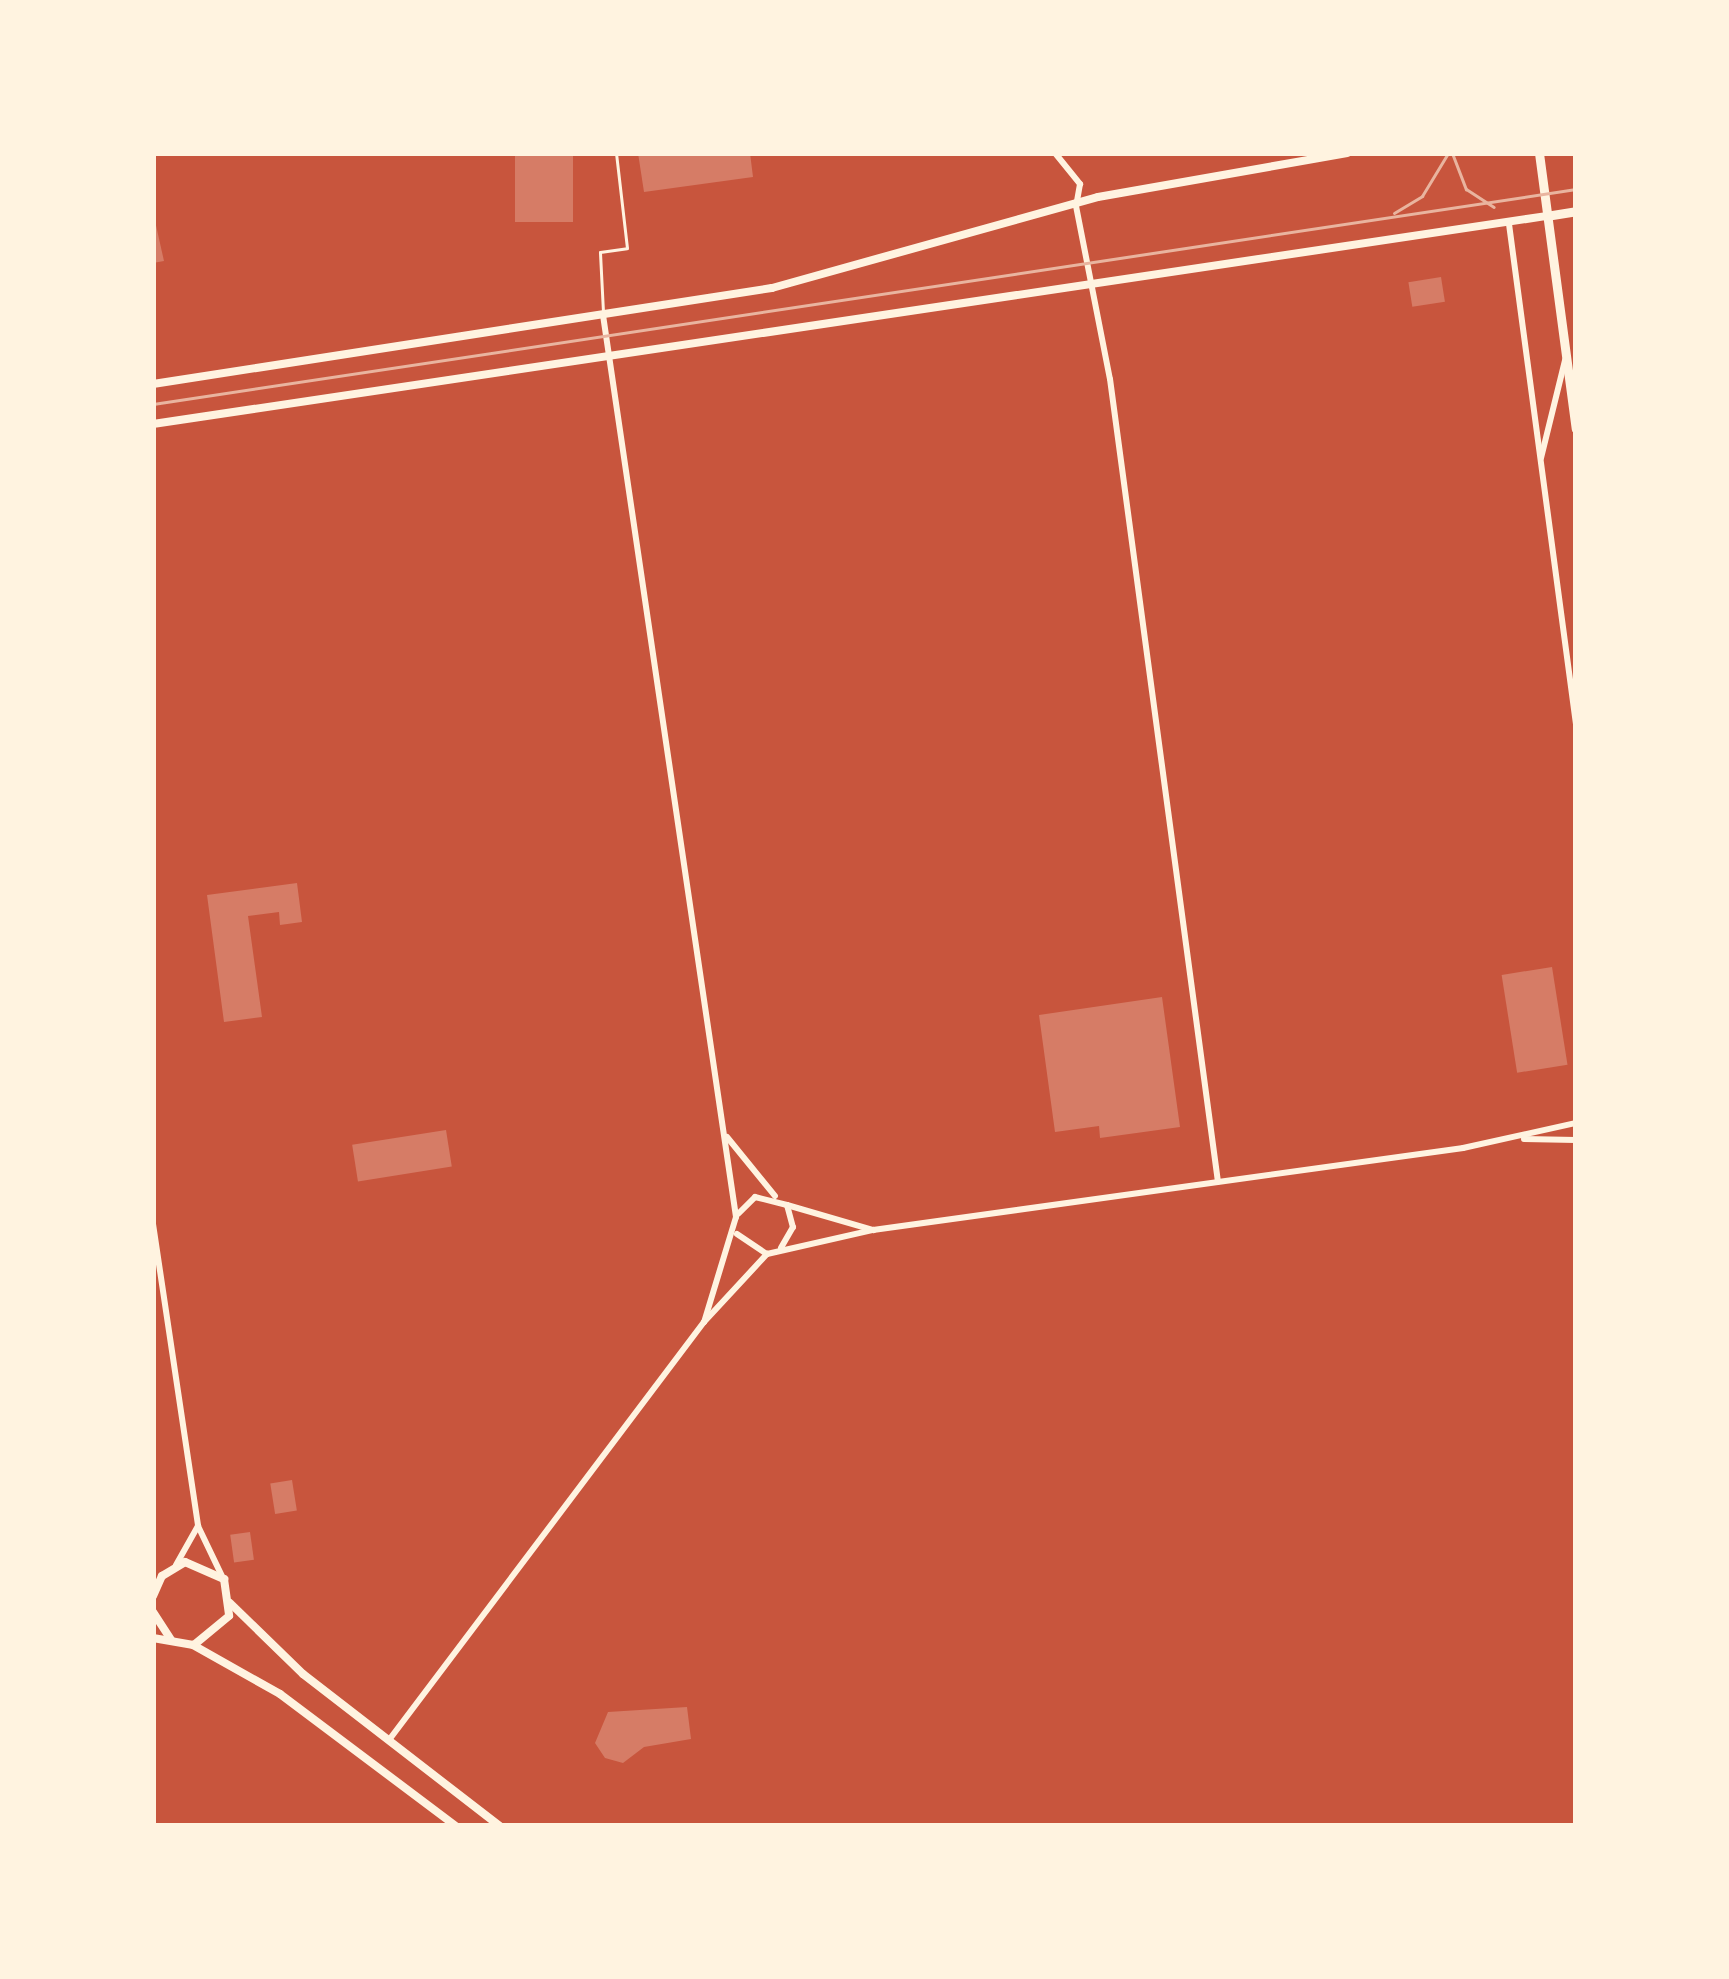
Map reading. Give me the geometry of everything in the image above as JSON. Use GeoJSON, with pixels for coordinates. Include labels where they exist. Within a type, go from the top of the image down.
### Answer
{"type":"FeatureCollection","features":[{"type":"Feature","properties":{"kind":"main road"},"geometry":{"type":"LineString","coordinates":[[153,384],[772,288],[1076,206],[1347,153]]}},
{"type":"Feature","properties":{"kind":"main road"},"geometry":{"type":"LineString","coordinates":[[1539,153],[1576,429]]}},
{"type":"Feature","properties":{"kind":"main road"},"geometry":{"type":"LineString","coordinates":[[153,424],[1576,212]]}},
{"type":"Feature","properties":{"kind":"main road"},"geometry":{"type":"LineString","coordinates":[[153,1596],[158,1577],[176,1565],[203,1564],[224,1579],[230,1603],[302,1674],[500,1826]]}},
{"type":"Feature","properties":{"kind":"main road"},"geometry":{"type":"LineString","coordinates":[[194,1645],[222,1628],[230,1603]]}},
{"type":"Feature","properties":{"kind":"main road"},"geometry":{"type":"LineString","coordinates":[[153,1612],[171,1640]]}},
{"type":"Feature","properties":{"kind":"main road"},"geometry":{"type":"LineString","coordinates":[[153,1638],[194,1645],[280,1694],[456,1826]]}},
{"type":"Feature","properties":{"kind":"street"},"geometry":{"type":"LineString","coordinates":[[1055,153],[1080,184],[1076,206],[1092,284],[1218,1182]]}},
{"type":"Feature","properties":{"kind":"street"},"geometry":{"type":"LineString","coordinates":[[1509,224],[1576,724]]}},
{"type":"Feature","properties":{"kind":"street"},"geometry":{"type":"LineString","coordinates":[[603,314],[736,1216],[704,1322]]}},
{"type":"Feature","properties":{"kind":"street"},"geometry":{"type":"LineString","coordinates":[[1540,462],[1566,357]]}},
{"type":"Feature","properties":{"kind":"street"},"geometry":{"type":"LineString","coordinates":[[735,1231],[753,1252],[766,1254],[873,1230],[1520,1139],[1576,1123]]}},
{"type":"Feature","properties":{"kind":"street"},"geometry":{"type":"LineString","coordinates":[[724,1134],[777,1199],[873,1230]]}},
{"type":"Feature","properties":{"kind":"street"},"geometry":{"type":"LineString","coordinates":[[1520,1139],[1576,1140]]}},
{"type":"Feature","properties":{"kind":"street"},"geometry":{"type":"LineString","coordinates":[[736,1216],[755,1197],[777,1199]]}},
{"type":"Feature","properties":{"kind":"street"},"geometry":{"type":"LineString","coordinates":[[778,1250],[793,1227],[787,1205]]}},
{"type":"Feature","properties":{"kind":"street"},"geometry":{"type":"LineString","coordinates":[[153,1223],[198,1526],[224,1579]]}},
{"type":"Feature","properties":{"kind":"street"},"geometry":{"type":"LineString","coordinates":[[389,1739],[704,1322],[766,1254]]}},
{"type":"Feature","properties":{"kind":"street"},"geometry":{"type":"LineString","coordinates":[[176,1565],[198,1526]]}},
{"type":"Feature","properties":{"kind":"lane"},"geometry":{"type":"LineString","coordinates":[[603,314],[600,252],[627,248],[616,153]]}},
{"type":"Feature","properties":{"kind":"building"},"geometry":{"type":"Polygon","coordinates":[[[515,153],[573,153],[573,222],[515,222],[515,153]]]}},
{"type":"Feature","properties":{"kind":"building"},"geometry":{"type":"Polygon","coordinates":[[[638,153],[750,153],[753,177],[644,192],[638,153]]]}},
{"type":"Feature","properties":{"kind":"building"},"geometry":{"type":"Polygon","coordinates":[[[153,212],[164,261],[153,263],[153,212]]]}},
{"type":"Feature","properties":{"kind":"building"},"geometry":{"type":"Polygon","coordinates":[[[1441,277],[1445,302],[1412,307],[1408,282],[1441,277]]]}},
{"type":"Feature","properties":{"kind":"building"},"geometry":{"type":"Polygon","coordinates":[[[297,883],[302,922],[280,925],[279,912],[248,916],[262,1017],[224,1022],[207,895],[297,883]]]}},
{"type":"Feature","properties":{"kind":"building"},"geometry":{"type":"Polygon","coordinates":[[[1552,967],[1567,1065],[1517,1073],[1502,975],[1552,967]]]}},
{"type":"Feature","properties":{"kind":"building"},"geometry":{"type":"Polygon","coordinates":[[[1162,997],[1180,1127],[1100,1138],[1099,1126],[1055,1132],[1039,1015],[1162,997]]]}},
{"type":"Feature","properties":{"kind":"building"},"geometry":{"type":"Polygon","coordinates":[[[446,1130],[452,1167],[358,1181],[352,1145],[446,1130]]]}},
{"type":"Feature","properties":{"kind":"building"},"geometry":{"type":"Polygon","coordinates":[[[292,1480],[297,1511],[275,1514],[270,1483],[292,1480]]]}},
{"type":"Feature","properties":{"kind":"building"},"geometry":{"type":"Polygon","coordinates":[[[250,1532],[254,1560],[234,1563],[230,1535],[250,1532]]]}},
{"type":"Feature","properties":{"kind":"building"},"geometry":{"type":"Polygon","coordinates":[[[687,1707],[691,1739],[644,1747],[623,1763],[605,1758],[595,1743],[608,1712],[687,1707]]]}},
{"type":"Feature","properties":{"kind":"tram line"},"geometry":{"type":"LineString","coordinates":[[1394,213],[1422,196],[1448,153]]}},
{"type":"Feature","properties":{"kind":"tram line"},"geometry":{"type":"LineString","coordinates":[[1452,153],[1466,189],[1494,207]]}},
{"type":"Feature","properties":{"kind":"tram line"},"geometry":{"type":"LineString","coordinates":[[153,404],[1576,189]]}}]}
